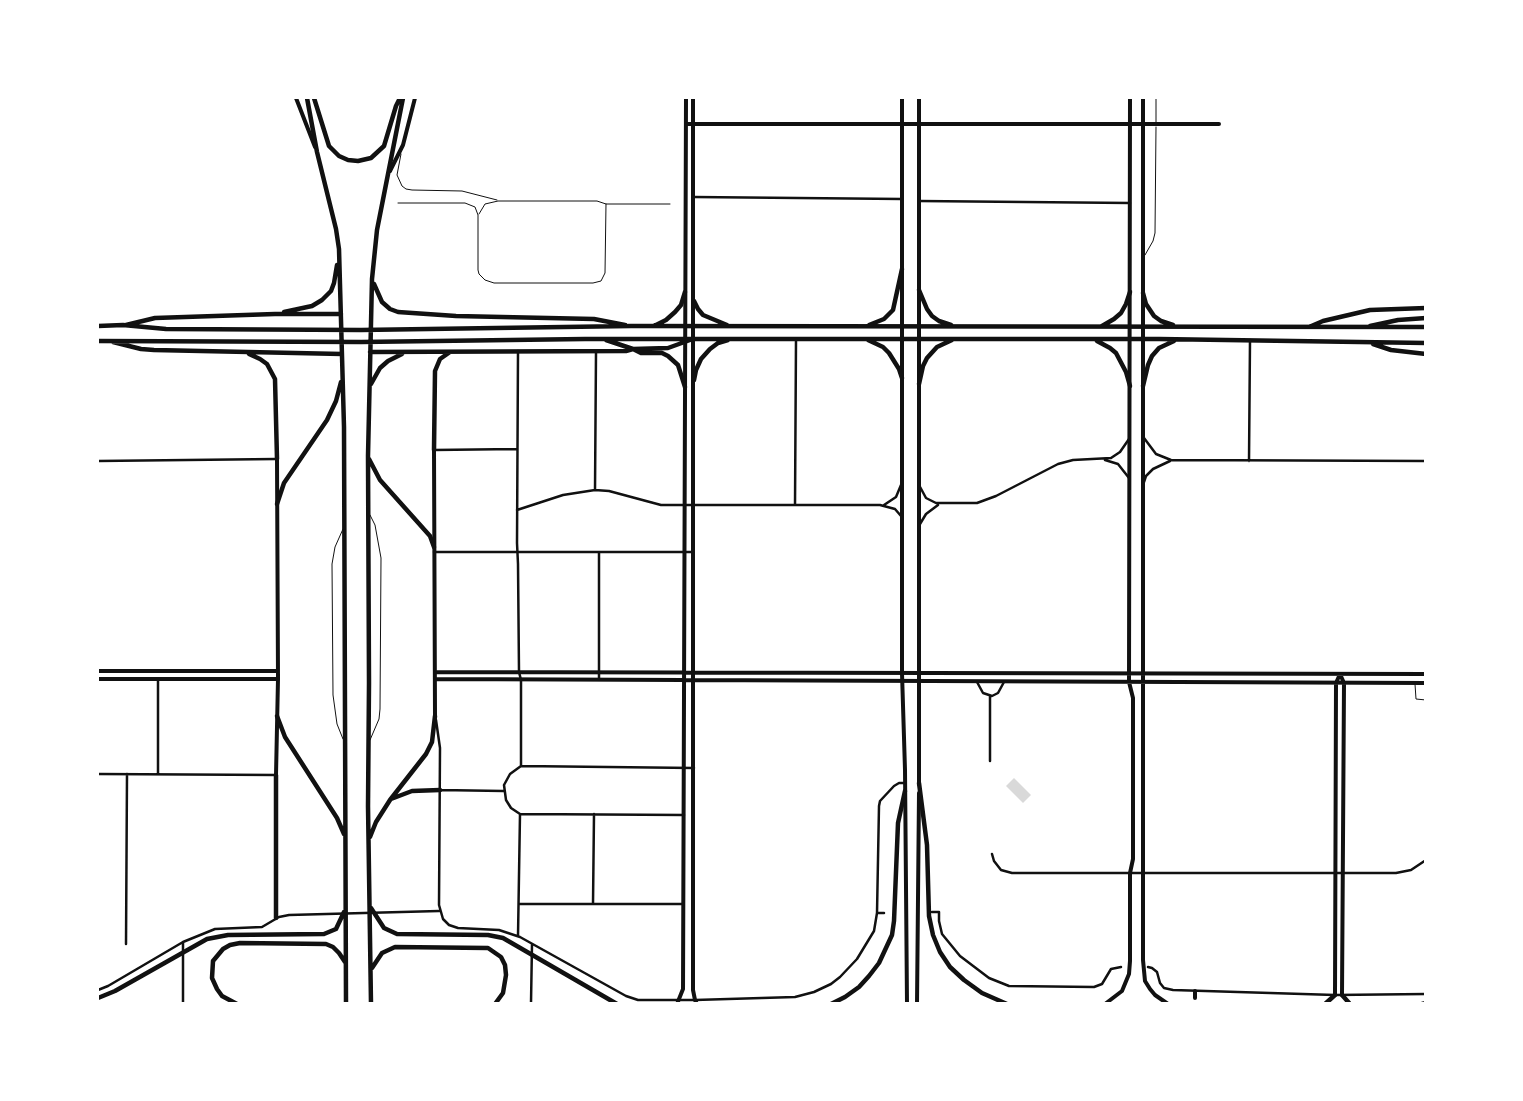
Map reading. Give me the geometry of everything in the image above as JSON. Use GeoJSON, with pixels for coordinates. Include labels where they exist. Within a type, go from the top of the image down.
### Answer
{"type":"FeatureCollection","features":[{"type":"Feature","properties":{"kind":"main road"},"geometry":{"type":"LineString","coordinates":[[307,98],[317,152],[336,229],[339,249],[342,314],[346,1004]]}},
{"type":"Feature","properties":{"kind":"main road"},"geometry":{"type":"LineString","coordinates":[[314,98],[329,146],[340,156],[354,161],[371,158],[384,146],[396,106],[402,98]]}},
{"type":"Feature","properties":{"kind":"main road"},"geometry":{"type":"LineString","coordinates":[[371,1004],[368,456],[372,279],[375,243],[402,98]]}},
{"type":"Feature","properties":{"kind":"main road"},"geometry":{"type":"LineString","coordinates":[[275,314],[312,306],[326,296],[334,283],[339,249]]}},
{"type":"Feature","properties":{"kind":"main road"},"geometry":{"type":"LineString","coordinates":[[863,327],[880,321],[893,310],[902,269]]}},
{"type":"Feature","properties":{"kind":"main road"},"geometry":{"type":"LineString","coordinates":[[372,279],[382,302],[390,309],[398,312],[456,316],[594,319],[632,326]]}},
{"type":"Feature","properties":{"kind":"main road"},"geometry":{"type":"LineString","coordinates":[[919,290],[932,316],[939,321],[957,327]]}},
{"type":"Feature","properties":{"kind":"main road"},"geometry":{"type":"LineString","coordinates":[[652,327],[675,312],[681,305],[685,292]]}},
{"type":"Feature","properties":{"kind":"main road"},"geometry":{"type":"LineString","coordinates":[[1099,327],[1121,313],[1130,292]]}},
{"type":"Feature","properties":{"kind":"main road"},"geometry":{"type":"LineString","coordinates":[[1143,293],[1146,304],[1154,316],[1161,322],[1182,327]]}},
{"type":"Feature","properties":{"kind":"main road"},"geometry":{"type":"LineString","coordinates":[[694,301],[703,315],[730,327]]}},
{"type":"Feature","properties":{"kind":"main road"},"geometry":{"type":"LineString","coordinates":[[1308,328],[1323,321],[1370,310],[1426,308]]}},
{"type":"Feature","properties":{"kind":"main road"},"geometry":{"type":"LineString","coordinates":[[123,325],[155,318],[342,314]]}},
{"type":"Feature","properties":{"kind":"main road"},"geometry":{"type":"LineString","coordinates":[[1364,327],[1410,318],[1426,318]]}},
{"type":"Feature","properties":{"kind":"main road"},"geometry":{"type":"LineString","coordinates":[[98,324],[166,328],[361,330],[632,326],[1426,327]]}},
{"type":"Feature","properties":{"kind":"main road"},"geometry":{"type":"LineString","coordinates":[[98,340],[361,342],[585,339],[1181,339],[1426,343]]}},
{"type":"Feature","properties":{"kind":"main road"},"geometry":{"type":"LineString","coordinates":[[602,339],[641,353],[662,353],[672,359],[680,370],[685,387]]}},
{"type":"Feature","properties":{"kind":"main road"},"geometry":{"type":"LineString","coordinates":[[694,380],[701,359],[710,349],[731,339]]}},
{"type":"Feature","properties":{"kind":"main road"},"geometry":{"type":"LineString","coordinates":[[864,339],[877,344],[889,353],[899,368],[902,378]]}},
{"type":"Feature","properties":{"kind":"main road"},"geometry":{"type":"LineString","coordinates":[[919,384],[923,366],[932,352],[944,343],[958,339]]}},
{"type":"Feature","properties":{"kind":"main road"},"geometry":{"type":"LineString","coordinates":[[1091,339],[1103,343],[1116,353],[1126,372],[1130,386]]}},
{"type":"Feature","properties":{"kind":"main road"},"geometry":{"type":"LineString","coordinates":[[1143,386],[1146,370],[1152,356],[1168,342],[1181,339]]}},
{"type":"Feature","properties":{"kind":"main road"},"geometry":{"type":"LineString","coordinates":[[105,340],[141,349],[342,354]]}},
{"type":"Feature","properties":{"kind":"main road"},"geometry":{"type":"LineString","coordinates":[[370,352],[626,351],[668,348],[685,340]]}},
{"type":"Feature","properties":{"kind":"main road"},"geometry":{"type":"LineString","coordinates":[[1369,342],[1391,350],[1426,354]]}},
{"type":"Feature","properties":{"kind":"main road"},"geometry":{"type":"LineString","coordinates":[[243,352],[264,361],[275,379],[277,460]]}},
{"type":"Feature","properties":{"kind":"main road"},"geometry":{"type":"LineString","coordinates":[[369,387],[374,376],[388,361],[397,355],[408,352]]}},
{"type":"Feature","properties":{"kind":"main road"},"geometry":{"type":"LineString","coordinates":[[434,450],[435,371],[440,359],[451,352]]}},
{"type":"Feature","properties":{"kind":"main road"},"geometry":{"type":"LineString","coordinates":[[277,504],[284,483],[327,420],[336,401],[342,379]]}},
{"type":"Feature","properties":{"kind":"main road"},"geometry":{"type":"LineString","coordinates":[[368,456],[385,486],[428,534],[434,550]]}},
{"type":"Feature","properties":{"kind":"main road"},"geometry":{"type":"LineString","coordinates":[[277,716],[284,737],[338,818],[345,838]]}},
{"type":"Feature","properties":{"kind":"main road"},"geometry":{"type":"LineString","coordinates":[[369,840],[376,822],[390,800],[426,754],[432,742],[435,716]]}},
{"type":"Feature","properties":{"kind":"main road"},"geometry":{"type":"LineString","coordinates":[[276,775],[276,918]]}},
{"type":"Feature","properties":{"kind":"main road"},"geometry":{"type":"LineString","coordinates":[[919,782],[928,864],[929,916],[933,935],[940,952],[950,967],[982,993],[1007,1004]]}},
{"type":"Feature","properties":{"kind":"main road"},"geometry":{"type":"LineString","coordinates":[[390,800],[412,791],[440,790]]}},
{"type":"Feature","properties":{"kind":"main road"},"geometry":{"type":"LineString","coordinates":[[831,1004],[852,992],[870,976],[879,963],[892,935],[898,823],[905,791]]}},
{"type":"Feature","properties":{"kind":"main road"},"geometry":{"type":"LineString","coordinates":[[370,906],[380,924],[392,933],[403,935],[488,935],[503,938],[616,1004]]}},
{"type":"Feature","properties":{"kind":"main road"},"geometry":{"type":"LineString","coordinates":[[98,998],[121,988],[207,939],[228,935],[324,934],[336,929],[345,910]]}},
{"type":"Feature","properties":{"kind":"main road"},"geometry":{"type":"LineString","coordinates":[[237,1004],[225,998],[217,989],[212,978],[213,961],[223,949],[230,945],[240,943],[326,944],[333,947],[346,963]]}},
{"type":"Feature","properties":{"kind":"main road"},"geometry":{"type":"LineString","coordinates":[[371,971],[382,953],[390,948],[401,946],[481,947],[495,952],[501,957],[505,965],[506,975],[503,993],[495,1004]]}},
{"type":"Feature","properties":{"kind":"main road"},"geometry":{"type":"LineString","coordinates":[[1325,1004],[1335,995]]}},
{"type":"Feature","properties":{"kind":"main road"},"geometry":{"type":"LineString","coordinates":[[1342,995],[1350,1004]]}},
{"type":"Feature","properties":{"kind":"street"},"geometry":{"type":"LineString","coordinates":[[296,98],[317,152]]}},
{"type":"Feature","properties":{"kind":"street"},"geometry":{"type":"LineString","coordinates":[[389,173],[402,145],[415,98]]}},
{"type":"Feature","properties":{"kind":"street"},"geometry":{"type":"LineString","coordinates":[[678,1002],[683,990],[686,98]]}},
{"type":"Feature","properties":{"kind":"street"},"geometry":{"type":"LineString","coordinates":[[694,98],[693,990],[696,1002]]}},
{"type":"Feature","properties":{"kind":"street"},"geometry":{"type":"LineString","coordinates":[[902,98],[902,681],[908,1004]]}},
{"type":"Feature","properties":{"kind":"street"},"geometry":{"type":"LineString","coordinates":[[917,1004],[919,782],[919,98]]}},
{"type":"Feature","properties":{"kind":"street"},"geometry":{"type":"LineString","coordinates":[[1105,1004],[1122,991],[1129,974],[1130,873],[1133,860],[1133,698],[1129,682],[1130,98]]}},
{"type":"Feature","properties":{"kind":"street"},"geometry":{"type":"LineString","coordinates":[[1143,98],[1143,960],[1145,981],[1155,995],[1168,1004]]}},
{"type":"Feature","properties":{"kind":"street"},"geometry":{"type":"LineString","coordinates":[[686,124],[1219,124]]}},
{"type":"Feature","properties":{"kind":"street"},"geometry":{"type":"LineString","coordinates":[[694,198],[902,199]]}},
{"type":"Feature","properties":{"kind":"street"},"geometry":{"type":"LineString","coordinates":[[919,202],[1130,203]]}},
{"type":"Feature","properties":{"kind":"street"},"geometry":{"type":"LineString","coordinates":[[794,505],[796,339]]}},
{"type":"Feature","properties":{"kind":"street"},"geometry":{"type":"LineString","coordinates":[[1249,460],[1250,340]]}},
{"type":"Feature","properties":{"kind":"street"},"geometry":{"type":"LineString","coordinates":[[518,351],[517,510],[519,672],[522,680],[521,766]]}},
{"type":"Feature","properties":{"kind":"street"},"geometry":{"type":"LineString","coordinates":[[595,490],[596,351]]}},
{"type":"Feature","properties":{"kind":"street"},"geometry":{"type":"LineString","coordinates":[[1143,435],[1156,454],[1171,460],[1426,461]]}},
{"type":"Feature","properties":{"kind":"street"},"geometry":{"type":"LineString","coordinates":[[919,485],[928,499],[940,504],[982,502],[1058,464],[1073,460],[1111,458],[1120,452],[1130,438]]}},
{"type":"Feature","properties":{"kind":"street"},"geometry":{"type":"LineString","coordinates":[[517,450],[434,450],[435,716],[440,748],[439,911],[443,919],[453,926],[499,930],[518,936],[632,998],[696,1002],[795,997],[822,988],[840,977],[870,939],[874,931],[877,913],[880,801],[894,786],[899,783],[905,783]]}},
{"type":"Feature","properties":{"kind":"street"},"geometry":{"type":"LineString","coordinates":[[1103,459],[1118,464],[1129,478]]}},
{"type":"Feature","properties":{"kind":"street"},"geometry":{"type":"LineString","coordinates":[[98,461],[277,460],[278,679],[276,775],[98,774]]}},
{"type":"Feature","properties":{"kind":"street"},"geometry":{"type":"LineString","coordinates":[[1143,486],[1146,476],[1152,469],[1171,460]]}},
{"type":"Feature","properties":{"kind":"street"},"geometry":{"type":"LineString","coordinates":[[517,510],[563,495],[595,490],[609,491],[657,505],[880,505],[894,499],[902,483]]}},
{"type":"Feature","properties":{"kind":"street"},"geometry":{"type":"LineString","coordinates":[[919,527],[926,514],[940,504]]}},
{"type":"Feature","properties":{"kind":"street"},"geometry":{"type":"LineString","coordinates":[[880,505],[895,509],[902,517]]}},
{"type":"Feature","properties":{"kind":"street"},"geometry":{"type":"LineString","coordinates":[[434,550],[518,553],[694,552]]}},
{"type":"Feature","properties":{"kind":"street"},"geometry":{"type":"LineString","coordinates":[[598,552],[599,680]]}},
{"type":"Feature","properties":{"kind":"street"},"geometry":{"type":"LineString","coordinates":[[98,672],[277,671]]}},
{"type":"Feature","properties":{"kind":"street"},"geometry":{"type":"LineString","coordinates":[[435,672],[1426,674]]}},
{"type":"Feature","properties":{"kind":"street"},"geometry":{"type":"LineString","coordinates":[[1335,995],[1336,683],[1340,674]]}},
{"type":"Feature","properties":{"kind":"street"},"geometry":{"type":"LineString","coordinates":[[1340,674],[1344,683],[1342,995]]}},
{"type":"Feature","properties":{"kind":"street"},"geometry":{"type":"LineString","coordinates":[[98,679],[278,679]]}},
{"type":"Feature","properties":{"kind":"street"},"geometry":{"type":"LineString","coordinates":[[158,679],[158,774]]}},
{"type":"Feature","properties":{"kind":"street"},"geometry":{"type":"LineString","coordinates":[[435,679],[1426,683]]}},
{"type":"Feature","properties":{"kind":"street"},"geometry":{"type":"LineString","coordinates":[[978,682],[982,692],[990,696],[998,693],[1004,682]]}},
{"type":"Feature","properties":{"kind":"street"},"geometry":{"type":"LineString","coordinates":[[990,696],[990,761]]}},
{"type":"Feature","properties":{"kind":"street"},"geometry":{"type":"LineString","coordinates":[[684,815],[520,814],[509,804],[504,791],[507,778],[521,766],[694,768]]}},
{"type":"Feature","properties":{"kind":"street"},"geometry":{"type":"LineString","coordinates":[[126,944],[127,774]]}},
{"type":"Feature","properties":{"kind":"street"},"geometry":{"type":"LineString","coordinates":[[440,790],[504,791]]}},
{"type":"Feature","properties":{"kind":"street"},"geometry":{"type":"LineString","coordinates":[[518,936],[520,814]]}},
{"type":"Feature","properties":{"kind":"street"},"geometry":{"type":"LineString","coordinates":[[593,904],[594,814]]}},
{"type":"Feature","properties":{"kind":"street"},"geometry":{"type":"LineString","coordinates":[[992,854],[998,866],[1006,872],[1402,872],[1415,868],[1426,860]]}},
{"type":"Feature","properties":{"kind":"street"},"geometry":{"type":"LineString","coordinates":[[519,904],[683,904]]}},
{"type":"Feature","properties":{"kind":"street"},"geometry":{"type":"LineString","coordinates":[[98,990],[183,942],[210,930],[228,927],[262,926],[276,918],[289,915],[439,911]]}},
{"type":"Feature","properties":{"kind":"street"},"geometry":{"type":"LineString","coordinates":[[932,912],[939,912],[942,934],[960,956],[989,978],[1009,986],[1094,987],[1102,984],[1111,969],[1121,967]]}},
{"type":"Feature","properties":{"kind":"street"},"geometry":{"type":"LineString","coordinates":[[877,913],[884,913]]}},
{"type":"Feature","properties":{"kind":"street"},"geometry":{"type":"LineString","coordinates":[[183,942],[183,1004]]}},
{"type":"Feature","properties":{"kind":"street"},"geometry":{"type":"LineString","coordinates":[[532,944],[532,1003]]}},
{"type":"Feature","properties":{"kind":"street"},"geometry":{"type":"LineString","coordinates":[[1148,967],[1157,972],[1160,983],[1166,989],[1342,995],[1422,1000],[1426,994]]}},
{"type":"Feature","properties":{"kind":"street"},"geometry":{"type":"LineString","coordinates":[[1195,998],[1196,991]]}},
{"type":"Feature","properties":{"kind":"lane"},"geometry":{"type":"LineString","coordinates":[[1143,260],[1156,233],[1156,98]]}},
{"type":"Feature","properties":{"kind":"lane"},"geometry":{"type":"LineString","coordinates":[[402,145],[398,175],[402,186],[406,189],[462,191],[498,201]]}},
{"type":"Feature","properties":{"kind":"lane"},"geometry":{"type":"LineString","coordinates":[[478,215],[485,204],[498,201],[597,201],[606,204],[670,204]]}},
{"type":"Feature","properties":{"kind":"lane"},"geometry":{"type":"LineString","coordinates":[[398,203],[464,203],[475,207],[478,215],[479,274],[485,280],[494,283],[596,283],[603,279],[605,273],[606,204]]}},
{"type":"Feature","properties":{"kind":"lane"},"geometry":{"type":"LineString","coordinates":[[368,510],[375,525],[380,558],[380,709],[379,719],[369,743]]}},
{"type":"Feature","properties":{"kind":"lane"},"geometry":{"type":"LineString","coordinates":[[344,526],[332,564],[333,695],[337,724],[344,742]]}},
{"type":"Feature","properties":{"kind":"lane"},"geometry":{"type":"LineString","coordinates":[[1415,683],[1416,699],[1426,700]]}},
{"type":"Feature","properties":{"kind":"shaded area"},"geometry":{"type":"Polygon","coordinates":[[[1014,778],[1031,795],[1023,803],[1006,786],[1014,778]]]}}]}
